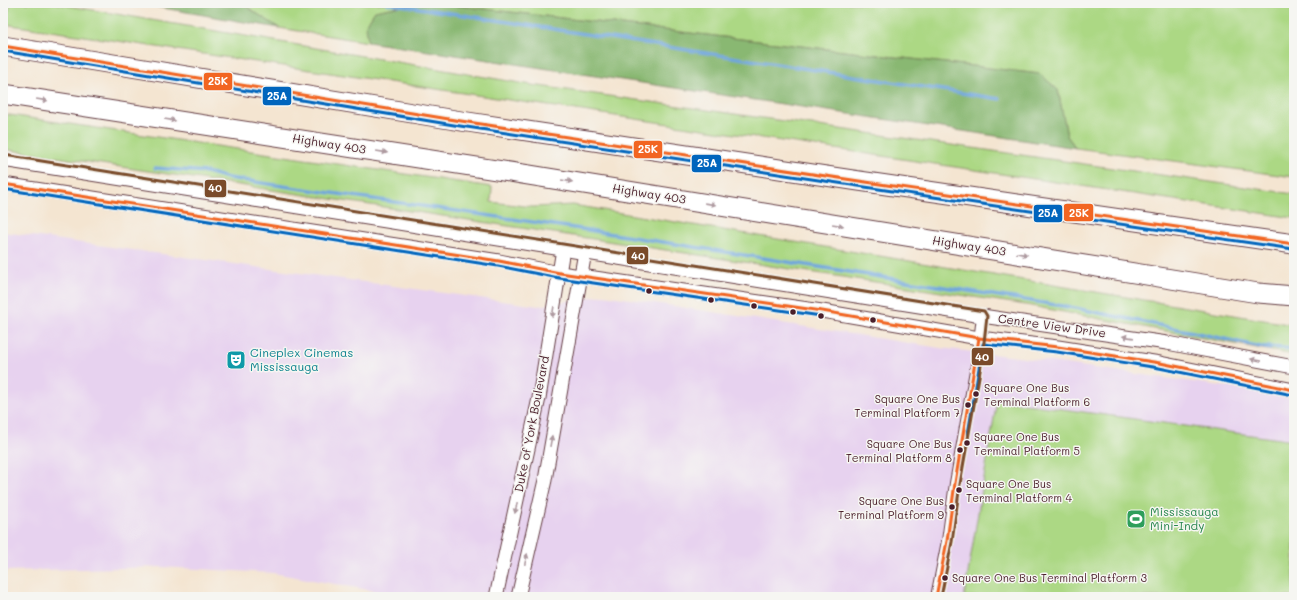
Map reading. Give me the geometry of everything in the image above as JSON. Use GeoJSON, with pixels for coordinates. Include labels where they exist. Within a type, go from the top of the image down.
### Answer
{"type":"FeatureCollection","features":[{"type":"Feature","properties":{"kind":"highway"},"geometry":{"type":"LineString","coordinates":[[3,46],[461,121],[859,182],[1294,244]]}},
{"type":"Feature","properties":{"kind":"highway","name":"Highway 403"},"geometry":{"type":"LineString","coordinates":[[3,94],[537,176],[1258,293],[1294,296]]}},
{"type":"Feature","properties":{"kind":"highway"},"geometry":{"type":"LineString","coordinates":[[1258,293],[1294,306]]}},
{"type":"Feature","properties":{"kind":"street","name":"Centre View Drive"},"geometry":{"type":"LineString","coordinates":[[3,160],[982,316],[1167,343],[1294,367]]}},
{"type":"Feature","properties":{"kind":"street","name":"Centre View Drive"},"geometry":{"type":"LineString","coordinates":[[3,184],[499,261],[560,273],[822,312],[979,338],[1058,347],[1160,363],[1294,390]]}},
{"type":"Feature","properties":{"kind":"street","name":"Duke of York Boulevard"},"geometry":{"type":"LineString","coordinates":[[496,597],[539,398],[563,249]]}},
{"type":"Feature","properties":{"kind":"street","name":"Duke of York Boulevard"},"geometry":{"type":"LineString","coordinates":[[518,597],[544,480],[585,252]]}},
{"type":"Feature","properties":{"kind":"street"},"geometry":{"type":"LineString","coordinates":[[936,597],[947,541],[982,316]]}},
{"type":"Feature","properties":{"kind":"shaded area"},"geometry":{"type":"Polygon","coordinates":[[[3,232],[538,306],[604,295],[940,348],[1017,357],[1256,391],[1294,399],[1294,597],[409,597],[273,573],[161,567],[3,571],[3,232]]]}},
{"type":"Feature","properties":{"kind":"green space"},"geometry":{"type":"Polygon","coordinates":[[[11,3],[58,3],[532,85],[1294,194],[1294,218],[4,24],[11,3]]]}},
{"type":"Feature","properties":{"kind":"green space"},"geometry":{"type":"Polygon","coordinates":[[[153,3],[241,3],[279,28],[157,7],[153,3]]]}},
{"type":"Feature","properties":{"kind":"green space"},"geometry":{"type":"Polygon","coordinates":[[[241,3],[417,3],[375,11],[366,25],[368,42],[279,28],[241,3]]]}},
{"type":"Feature","properties":{"kind":"green space"},"geometry":{"type":"Polygon","coordinates":[[[417,3],[433,3],[1040,74],[1058,90],[1067,136],[1076,148],[368,42],[366,25],[375,11],[417,3]]]}},
{"type":"Feature","properties":{"kind":"green space"},"geometry":{"type":"Polygon","coordinates":[[[433,3],[1294,3],[1294,177],[1076,148],[1067,136],[1058,90],[1040,74],[433,3]]]}},
{"type":"Feature","properties":{"kind":"green space"},"geometry":{"type":"Polygon","coordinates":[[[3,114],[492,187],[491,202],[533,207],[573,205],[1294,325],[1294,355],[1026,305],[3,149],[3,114]]]}},
{"type":"Feature","properties":{"kind":"green space","name":"Mississauga Mini-Indy"},"geometry":{"type":"Polygon","coordinates":[[[997,400],[1294,441],[1294,597],[964,597],[997,400]]]}},
{"type":"Feature","properties":{"kind":"waterway"},"geometry":{"type":"LineString","coordinates":[[387,3],[1000,99]]}},
{"type":"Feature","properties":{"kind":"waterway"},"geometry":{"type":"LineString","coordinates":[[155,168],[206,172],[228,178],[588,230],[1075,308],[1270,349]]}},
{"type":"Feature","properties":{"kind":"waterway"},"geometry":{"type":"LineString","coordinates":[[1268,347],[1294,349]]}},
{"type":"Feature","properties":{"kind":"transit line","name":"25K"},"geometry":{"type":"LineString","coordinates":[[3,46],[461,121],[859,181],[1294,244]]}},
{"type":"Feature","properties":{"kind":"transit line","name":"25A"},"geometry":{"type":"LineString","coordinates":[[3,51],[460,126],[858,186],[1293,249]]}},
{"type":"Feature","properties":{"kind":"transit line","name":"40"},"geometry":{"type":"LineString","coordinates":[[4,155],[984,311],[987,316],[982,360],[960,484],[952,542],[941,597]]}},
{"type":"Feature","properties":{"kind":"transit line","name":"25K"},"geometry":{"type":"LineString","coordinates":[[3,184],[499,261],[560,273],[822,311],[979,338],[1058,347],[1160,363],[1294,390]]}},
{"type":"Feature","properties":{"kind":"transit line","name":"25A"},"geometry":{"type":"LineString","coordinates":[[3,189],[498,266],[559,278],[821,316]]}},
{"type":"Feature","properties":{"kind":"transit line","name":"25K"},"geometry":{"type":"LineString","coordinates":[[936,597],[947,541],[979,338]]}},
{"type":"Feature","properties":{"kind":"transit line","name":"25A"},"geometry":{"type":"LineString","coordinates":[[968,434],[983,344],[1057,352],[1159,368],[1293,395]]}},
{"type":"Feature","properties":{"kind":"place","name":"Cineplex Cinemas Mississauga"},"geometry":{"type":"Point","coordinates":[236,360]}},
{"type":"Feature","properties":{"kind":"place","name":"Square One Bus Terminal Platform 6"},"geometry":{"type":"Point","coordinates":[976,394]}},
{"type":"Feature","properties":{"kind":"place","name":"Square One Bus Terminal Platform 7"},"geometry":{"type":"Point","coordinates":[968,405]}},
{"type":"Feature","properties":{"kind":"place","name":"Square One Bus Terminal Platform 5"},"geometry":{"type":"Point","coordinates":[967,443]}},
{"type":"Feature","properties":{"kind":"place","name":"Square One Bus Terminal Platform 8"},"geometry":{"type":"Point","coordinates":[960,450]}},
{"type":"Feature","properties":{"kind":"place","name":"Square One Bus Terminal Platform 4"},"geometry":{"type":"Point","coordinates":[959,490]}},
{"type":"Feature","properties":{"kind":"place","name":"Square One Bus Terminal Platform 9"},"geometry":{"type":"Point","coordinates":[952,507]}},
{"type":"Feature","properties":{"kind":"place","name":"Mississauga Mini-Indy"},"geometry":{"type":"Point","coordinates":[1136,519]}},
{"type":"Feature","properties":{"kind":"place","name":"Square One Bus Terminal Platform 3"},"geometry":{"type":"Point","coordinates":[945,578]}}]}
